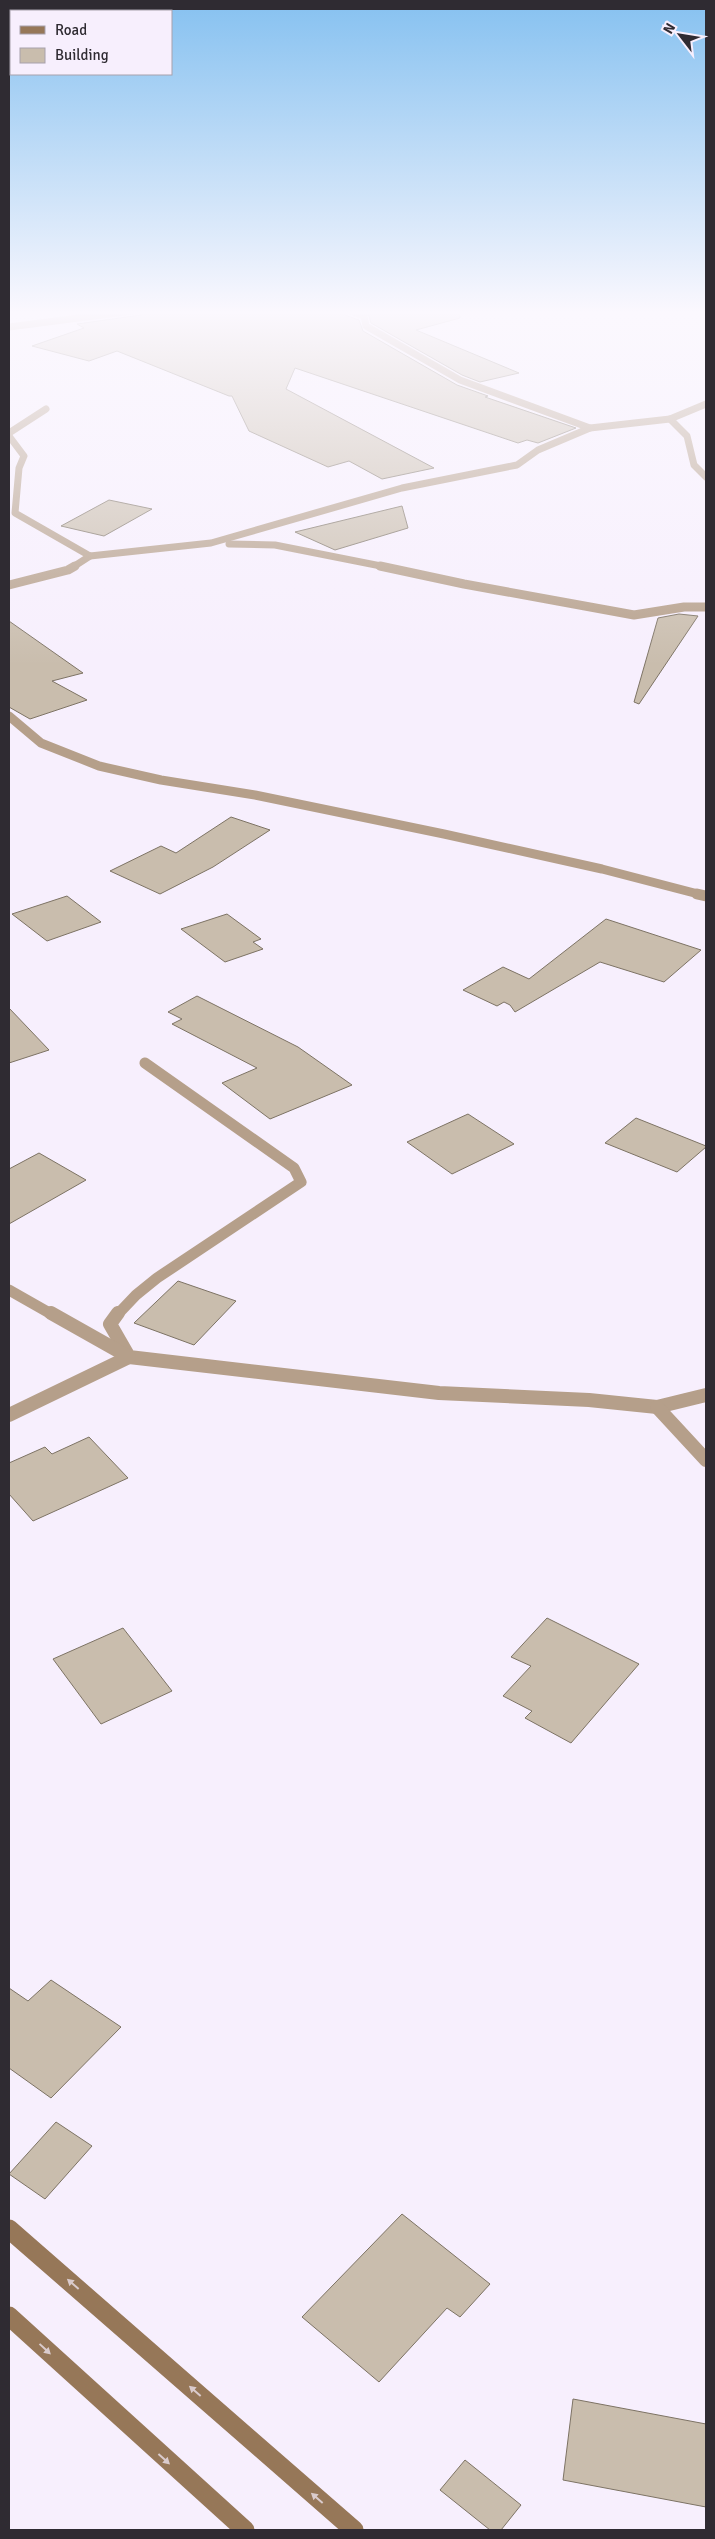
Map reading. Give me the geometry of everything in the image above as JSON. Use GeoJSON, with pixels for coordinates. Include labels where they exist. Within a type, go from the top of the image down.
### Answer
{"type":"FeatureCollection","features":[{"type":"Feature","properties":{"kind":"main road"},"geometry":{"type":"LineString","coordinates":[[9,2229],[354,2530]]}},
{"type":"Feature","properties":{"kind":"main road"},"geometry":{"type":"LineString","coordinates":[[9,2316],[245,2530]]}},
{"type":"Feature","properties":{"kind":"street"},"geometry":{"type":"LineString","coordinates":[[211,543],[402,488],[517,465],[538,450],[589,428]]}},
{"type":"Feature","properties":{"kind":"street"},"geometry":{"type":"LineString","coordinates":[[679,428],[687,436],[694,465],[706,477]]}},
{"type":"Feature","properties":{"kind":"street"},"geometry":{"type":"LineString","coordinates":[[9,435],[24,456],[19,468],[15,513],[90,556]]}},
{"type":"Feature","properties":{"kind":"street"},"geometry":{"type":"LineString","coordinates":[[9,585],[68,570],[90,556],[211,543],[275,545],[323,553],[464,584],[634,615],[706,607]]}},
{"type":"Feature","properties":{"kind":"street"},"geometry":{"type":"LineString","coordinates":[[9,716],[40,742],[80,759],[122,772],[270,797],[463,836],[616,871],[706,896]]}},
{"type":"Feature","properties":{"kind":"street"},"geometry":{"type":"LineString","coordinates":[[129,1357],[110,1324],[120,1308],[167,1272],[259,1208],[301,1182],[294,1168],[145,1064]]}},
{"type":"Feature","properties":{"kind":"street"},"geometry":{"type":"LineString","coordinates":[[9,1290],[129,1357],[438,1393],[590,1400],[657,1407],[706,1395]]}},
{"type":"Feature","properties":{"kind":"street"},"geometry":{"type":"LineString","coordinates":[[9,1415],[129,1357]]}},
{"type":"Feature","properties":{"kind":"street"},"geometry":{"type":"LineString","coordinates":[[657,1407],[706,1460]]}},
{"type":"Feature","properties":{"kind":"building"},"geometry":{"type":"Polygon","coordinates":[[[248,428],[360,428],[434,468],[382,479],[349,461],[328,467],[249,431],[248,428]]]}},
{"type":"Feature","properties":{"kind":"building"},"geometry":{"type":"Polygon","coordinates":[[[475,428],[575,428],[538,443],[527,440],[518,443],[475,428]]]}},
{"type":"Feature","properties":{"kind":"building"},"geometry":{"type":"Polygon","coordinates":[[[109,500],[152,509],[104,536],[61,526],[109,500]]]}},
{"type":"Feature","properties":{"kind":"building"},"geometry":{"type":"Polygon","coordinates":[[[402,506],[408,528],[335,550],[295,532],[402,506]]]}},
{"type":"Feature","properties":{"kind":"building"},"geometry":{"type":"Polygon","coordinates":[[[679,614],[698,616],[639,704],[634,702],[658,618],[679,614]]]}},
{"type":"Feature","properties":{"kind":"building"},"geometry":{"type":"Polygon","coordinates":[[[9,621],[83,673],[52,681],[87,700],[30,719],[9,707],[9,621]]]}},
{"type":"Feature","properties":{"kind":"building"},"geometry":{"type":"Polygon","coordinates":[[[231,817],[270,830],[213,867],[160,894],[110,871],[161,846],[176,853],[231,817]]]}},
{"type":"Feature","properties":{"kind":"building"},"geometry":{"type":"Polygon","coordinates":[[[67,896],[101,922],[47,941],[12,914],[67,896]]]}},
{"type":"Feature","properties":{"kind":"building"},"geometry":{"type":"Polygon","coordinates":[[[227,914],[261,939],[253,942],[263,949],[225,962],[181,929],[227,914]]]}},
{"type":"Feature","properties":{"kind":"building"},"geometry":{"type":"Polygon","coordinates":[[[606,919],[701,950],[664,982],[600,962],[515,1012],[510,1005],[504,1002],[497,1006],[463,990],[503,967],[529,979],[606,919]]]}},
{"type":"Feature","properties":{"kind":"building"},"geometry":{"type":"Polygon","coordinates":[[[197,996],[298,1047],[352,1085],[270,1119],[222,1083],[257,1068],[172,1024],[182,1019],[168,1012],[197,996]]]}},
{"type":"Feature","properties":{"kind":"building"},"geometry":{"type":"Polygon","coordinates":[[[9,1008],[49,1050],[9,1063],[9,1008]]]}},
{"type":"Feature","properties":{"kind":"building"},"geometry":{"type":"Polygon","coordinates":[[[468,1114],[514,1144],[452,1174],[407,1142],[468,1114]]]}},
{"type":"Feature","properties":{"kind":"building"},"geometry":{"type":"Polygon","coordinates":[[[636,1118],[706,1147],[677,1172],[605,1143],[636,1118]]]}},
{"type":"Feature","properties":{"kind":"building"},"geometry":{"type":"Polygon","coordinates":[[[39,1153],[86,1180],[9,1224],[9,1169],[39,1153]]]}},
{"type":"Feature","properties":{"kind":"building"},"geometry":{"type":"Polygon","coordinates":[[[178,1281],[236,1301],[194,1345],[134,1323],[178,1281]]]}},
{"type":"Feature","properties":{"kind":"building"},"geometry":{"type":"Polygon","coordinates":[[[89,1437],[128,1478],[33,1521],[9,1494],[9,1463],[45,1447],[52,1454],[89,1437]]]}},
{"type":"Feature","properties":{"kind":"building"},"geometry":{"type":"Polygon","coordinates":[[[547,1618],[639,1664],[571,1743],[525,1718],[532,1711],[503,1696],[531,1666],[511,1657],[547,1618]]]}},
{"type":"Feature","properties":{"kind":"building"},"geometry":{"type":"Polygon","coordinates":[[[123,1628],[172,1691],[101,1724],[53,1659],[123,1628]]]}},
{"type":"Feature","properties":{"kind":"building"},"geometry":{"type":"Polygon","coordinates":[[[51,1980],[121,2027],[51,2098],[9,2068],[9,1988],[28,2001],[51,1980]]]}},
{"type":"Feature","properties":{"kind":"building"},"geometry":{"type":"Polygon","coordinates":[[[56,2122],[92,2146],[45,2199],[9,2174],[56,2122]]]}},
{"type":"Feature","properties":{"kind":"building"},"geometry":{"type":"Polygon","coordinates":[[[402,2214],[490,2284],[460,2317],[447,2308],[379,2382],[302,2317],[402,2214]]]}},
{"type":"Feature","properties":{"kind":"building"},"geometry":{"type":"Polygon","coordinates":[[[573,2399],[706,2424],[706,2507],[563,2480],[573,2399]]]}},
{"type":"Feature","properties":{"kind":"building"},"geometry":{"type":"Polygon","coordinates":[[[465,2460],[521,2505],[501,2530],[490,2530],[440,2490],[465,2460]]]}}]}
